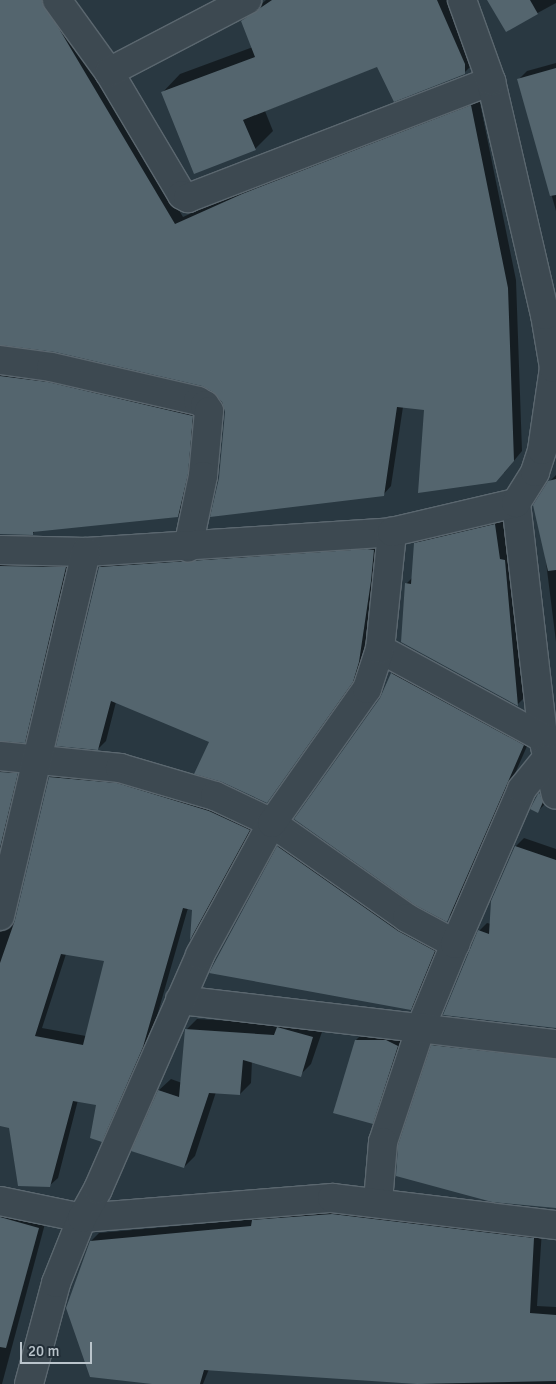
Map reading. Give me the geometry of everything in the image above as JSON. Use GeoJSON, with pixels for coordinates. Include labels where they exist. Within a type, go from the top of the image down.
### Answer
{"type":"FeatureCollection","features":[{"type":"Feature","properties":{"kind":"street"},"geometry":{"type":"LineString","coordinates":[[57,0],[109,72],[182,195],[188,198],[491,81]]}},
{"type":"Feature","properties":{"kind":"street"},"geometry":{"type":"LineString","coordinates":[[109,72],[247,0]]}},
{"type":"Feature","properties":{"kind":"street"},"geometry":{"type":"LineString","coordinates":[[0,550],[86,552],[188,547],[392,532],[516,503],[545,470],[542,450],[554,368],[545,315],[491,81],[462,0]]}},
{"type":"Feature","properties":{"kind":"street"},"geometry":{"type":"LineString","coordinates":[[0,360],[50,367],[198,400],[205,405],[210,411],[203,476],[188,547]]}},
{"type":"Feature","properties":{"kind":"street"},"geometry":{"type":"LineString","coordinates":[[516,503],[544,749],[556,795]]}},
{"type":"Feature","properties":{"kind":"street"},"geometry":{"type":"LineString","coordinates":[[29,1384],[56,1283],[82,1218],[98,1189],[207,942],[272,822],[367,690],[380,649],[392,532]]}},
{"type":"Feature","properties":{"kind":"street"},"geometry":{"type":"LineString","coordinates":[[0,916],[40,760],[86,552]]}},
{"type":"Feature","properties":{"kind":"street"},"geometry":{"type":"LineString","coordinates":[[380,649],[544,749]]}},
{"type":"Feature","properties":{"kind":"street"},"geometry":{"type":"LineString","coordinates":[[378,1202],[384,1142],[421,1027],[522,789],[544,749]]}},
{"type":"Feature","properties":{"kind":"street"},"geometry":{"type":"LineString","coordinates":[[0,756],[120,768],[215,796],[272,822],[407,918],[456,944]]}},
{"type":"Feature","properties":{"kind":"street"},"geometry":{"type":"LineString","coordinates":[[180,1000],[556,1044]]}},
{"type":"Feature","properties":{"kind":"street"},"geometry":{"type":"LineString","coordinates":[[0,1201],[82,1218],[315,1199],[378,1202],[556,1225]]}},
{"type":"Feature","properties":{"kind":"building"},"geometry":{"type":"Polygon","coordinates":[[[0,0],[42,0],[175,224],[242,194],[471,105],[508,288],[514,461],[496,482],[418,493],[424,410],[397,407],[384,496],[210,517],[219,478],[225,412],[222,402],[213,392],[202,386],[55,352],[0,345],[0,0]]]}},
{"type":"Feature","properties":{"kind":"building"},"geometry":{"type":"Polygon","coordinates":[[[272,0],[437,0],[465,64],[465,74],[394,102],[377,67],[243,120],[256,150],[194,174],[161,92],[255,57],[241,21],[272,0]]]}},
{"type":"Feature","properties":{"kind":"building"},"geometry":{"type":"Polygon","coordinates":[[[487,0],[530,0],[538,14],[506,32],[487,0]]]}},
{"type":"Feature","properties":{"kind":"building"},"geometry":{"type":"Polygon","coordinates":[[[556,68],[556,195],[550,196],[517,79],[556,68]]]}},
{"type":"Feature","properties":{"kind":"building"},"geometry":{"type":"Polygon","coordinates":[[[0,376],[48,382],[193,416],[188,474],[178,517],[33,532],[33,535],[0,534],[0,376]]]}},
{"type":"Feature","properties":{"kind":"building"},"geometry":{"type":"Polygon","coordinates":[[[556,479],[556,570],[548,571],[533,505],[548,481],[556,479]]]}},
{"type":"Feature","properties":{"kind":"building"},"geometry":{"type":"Polygon","coordinates":[[[495,524],[500,559],[505,560],[518,706],[401,642],[405,583],[411,584],[414,543],[495,524]]]}},
{"type":"Feature","properties":{"kind":"building"},"geometry":{"type":"Polygon","coordinates":[[[374,550],[371,581],[359,662],[353,682],[267,803],[222,782],[194,774],[209,742],[111,701],[98,750],[56,746],[99,567],[374,550]]]}},
{"type":"Feature","properties":{"kind":"building"},"geometry":{"type":"Polygon","coordinates":[[[0,566],[66,567],[25,743],[0,741],[0,566]]]}},
{"type":"Feature","properties":{"kind":"building"},"geometry":{"type":"Polygon","coordinates":[[[391,673],[524,745],[447,922],[415,905],[294,819],[380,698],[391,673]]]}},
{"type":"Feature","properties":{"kind":"building"},"geometry":{"type":"Polygon","coordinates":[[[0,772],[18,773],[0,848],[0,772]]]}},
{"type":"Feature","properties":{"kind":"building"},"geometry":{"type":"Polygon","coordinates":[[[49,777],[117,783],[209,811],[250,830],[190,940],[192,910],[183,908],[143,1047],[102,1142],[90,1138],[96,1105],[73,1101],[50,1187],[18,1186],[9,1128],[0,1126],[0,963],[15,920],[49,777]],[[61,954],[35,1036],[83,1045],[104,961],[61,954]]]}},
{"type":"Feature","properties":{"kind":"building"},"geometry":{"type":"Polygon","coordinates":[[[539,792],[543,802],[538,813],[530,809],[539,792]]]}},
{"type":"Feature","properties":{"kind":"building"},"geometry":{"type":"Polygon","coordinates":[[[277,846],[398,931],[435,951],[411,1010],[209,973],[277,846]]]}},
{"type":"Feature","properties":{"kind":"building"},"geometry":{"type":"Polygon","coordinates":[[[515,846],[556,860],[556,1028],[443,1015],[478,930],[489,934],[491,901],[515,846]]]}},
{"type":"Feature","properties":{"kind":"building"},"geometry":{"type":"Polygon","coordinates":[[[277,1027],[313,1037],[301,1077],[243,1060],[240,1095],[209,1093],[184,1168],[131,1151],[158,1090],[179,1097],[185,1029],[274,1035],[277,1027]]]}},
{"type":"Feature","properties":{"kind":"building"},"geometry":{"type":"Polygon","coordinates":[[[355,1040],[386,1040],[398,1046],[373,1124],[333,1113],[355,1040]]]}},
{"type":"Feature","properties":{"kind":"building"},"geometry":{"type":"Polygon","coordinates":[[[431,1045],[556,1059],[556,1208],[492,1202],[396,1176],[398,1145],[431,1045]]]}},
{"type":"Feature","properties":{"kind":"building"},"geometry":{"type":"Polygon","coordinates":[[[332,1214],[534,1238],[530,1313],[556,1315],[556,1381],[417,1384],[204,1370],[200,1384],[152,1384],[90,1377],[66,1308],[90,1241],[251,1226],[252,1220],[332,1214]]]}},
{"type":"Feature","properties":{"kind":"building"},"geometry":{"type":"Polygon","coordinates":[[[0,1217],[39,1228],[6,1348],[0,1347],[0,1217]]]}}]}
